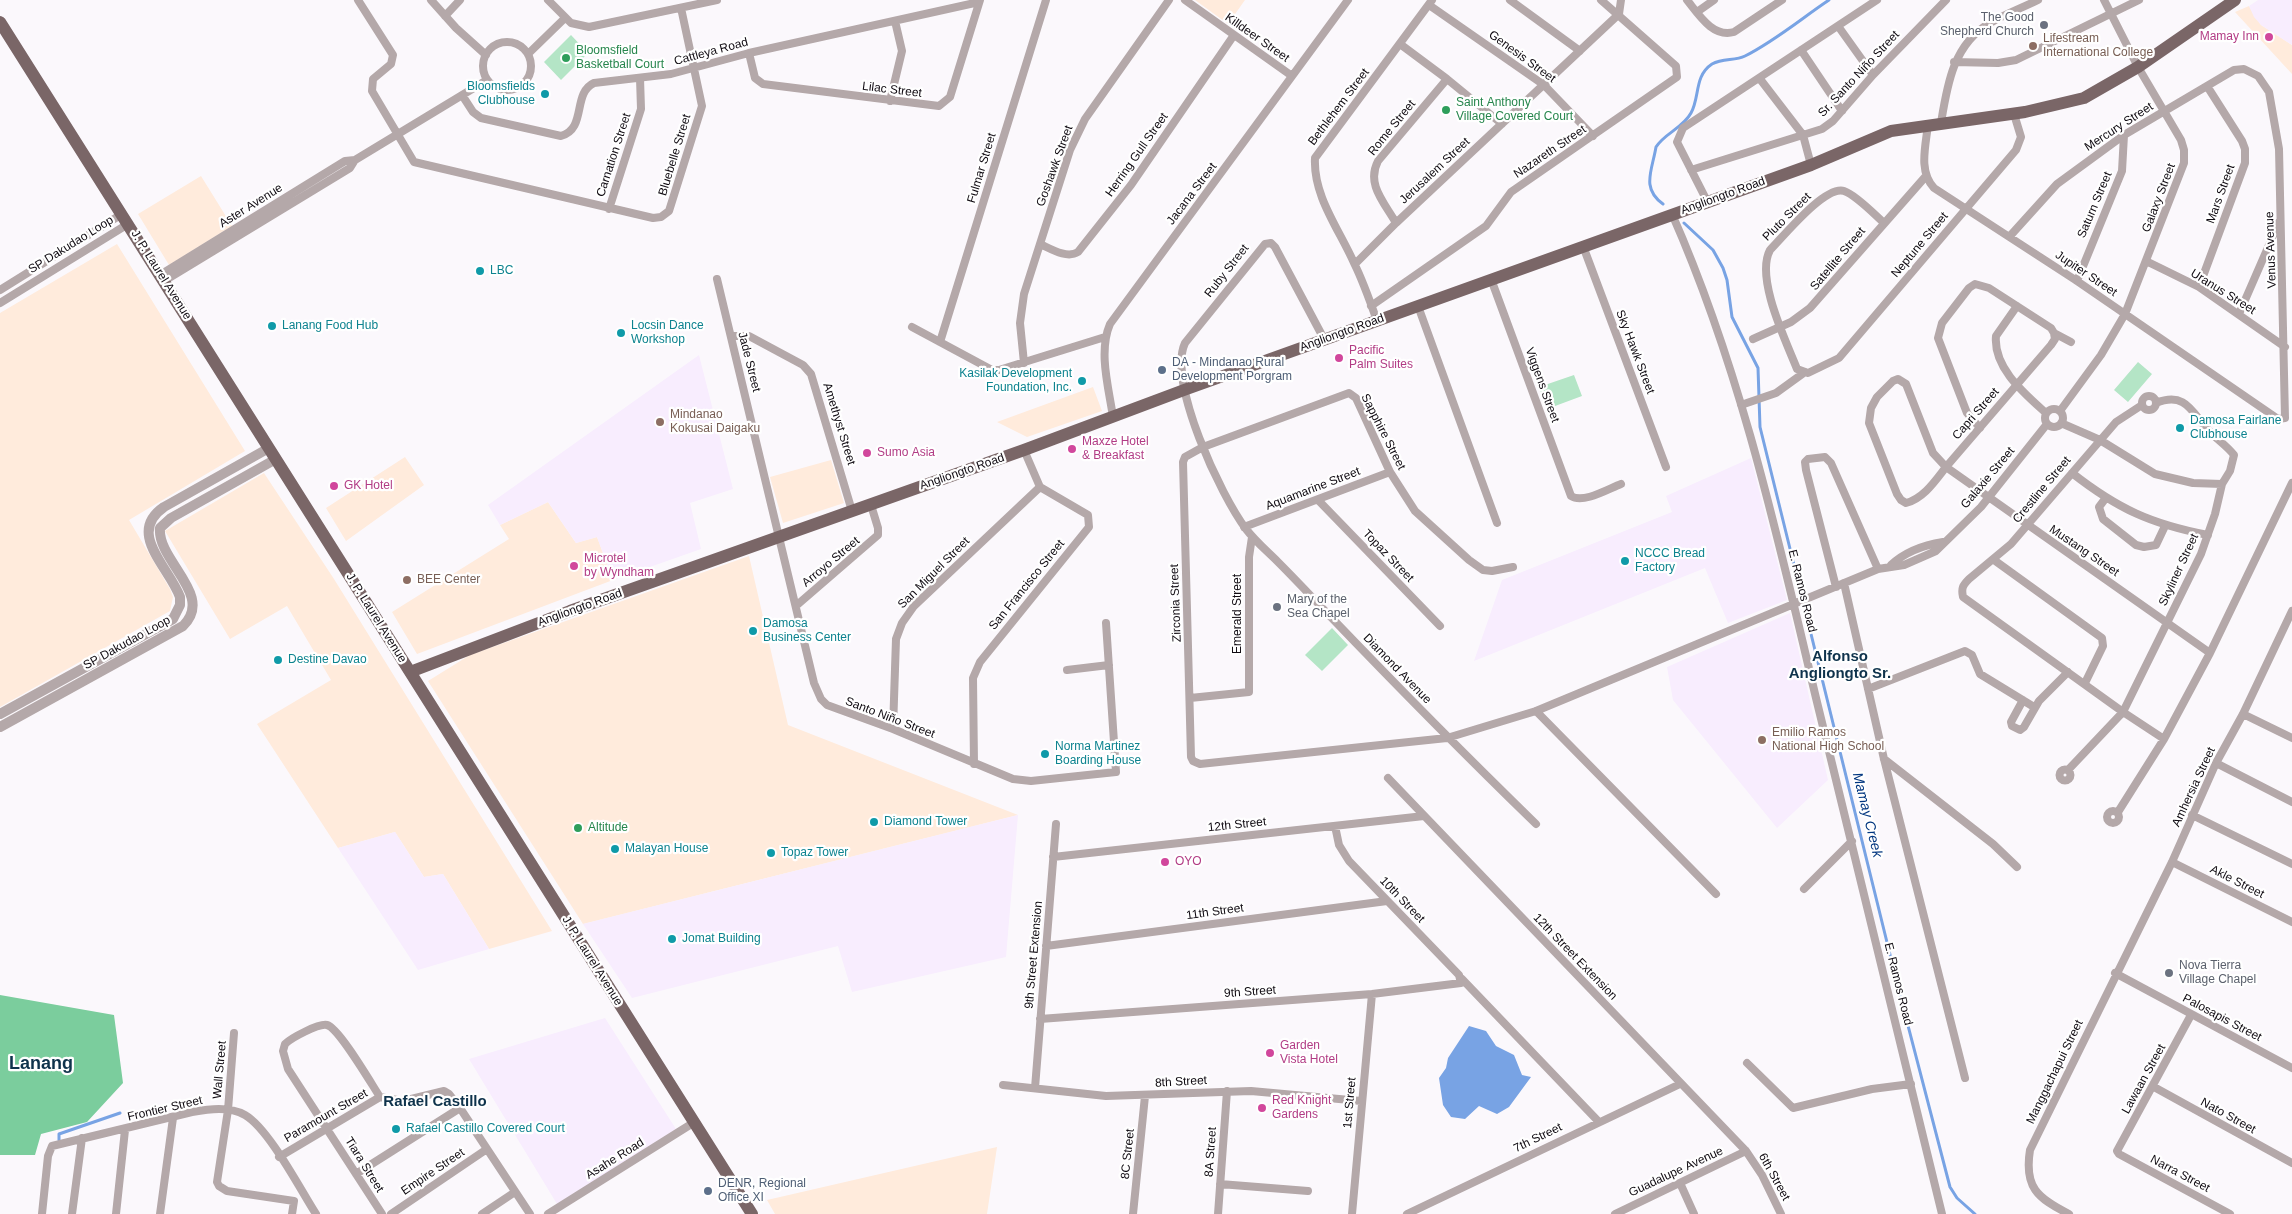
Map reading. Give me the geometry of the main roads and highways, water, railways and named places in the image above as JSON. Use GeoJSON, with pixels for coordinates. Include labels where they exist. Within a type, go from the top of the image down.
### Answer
{"type":"FeatureCollection","features":[{"type":"Feature","properties":{"kind":"main road","name":"Angliongto Road"},"geometry":{"type":"LineString","coordinates":[[410,672],[570,611],[871,505],[1113,418],[1324,339],[1811,165],[1884,133],[1934,123],[2014,114],[2084,98],[2138,67],[2235,0]]}},
{"type":"Feature","properties":{"kind":"main road","name":"J. P. Laurel Avenue"},"geometry":{"type":"LineString","coordinates":[[0,22],[752,1214]]}},
{"type":"Feature","properties":{"kind":"water"},"geometry":{"type":"Polygon","coordinates":[[[1469,1026],[1486,1031],[1496,1046],[1514,1055],[1522,1075],[1531,1077],[1509,1107],[1497,1114],[1479,1106],[1465,1119],[1451,1117],[1443,1105],[1439,1078],[1446,1068],[1448,1058],[1469,1026]]]}},
{"type":"Feature","properties":{"kind":"waterway","name":"Mamay Creek"},"geometry":{"type":"LineString","coordinates":[[1663,204],[1656,198],[1650,185],[1656,147],[1688,118],[1694,107],[1702,74],[1706,69],[1716,62],[1741,58],[1756,50],[1829,0]]}},
{"type":"Feature","properties":{"kind":"waterway","name":"Mamay Creek"},"geometry":{"type":"LineString","coordinates":[[1684,223],[1713,250],[1723,268],[1727,280],[1732,317],[1758,368],[1760,427],[1899,991],[1950,1187],[1957,1198],[1975,1214]]}},
{"type":"Feature","properties":{"kind":"waterway"},"geometry":{"type":"LineString","coordinates":[[59,1140],[59,1134],[120,1113]]}},
{"type":"Feature","properties":{"kind":"place","name":"The Good Shepherd Church"},"geometry":{"type":"Point","coordinates":[2044,25]}},
{"type":"Feature","properties":{"kind":"place","name":"Mamay Inn"},"geometry":{"type":"Point","coordinates":[2269,37]}},
{"type":"Feature","properties":{"kind":"place","name":"Lifestream International College"},"geometry":{"type":"Point","coordinates":[2033,46]}},
{"type":"Feature","properties":{"kind":"place","name":"Bloomsfield Basketball Court"},"geometry":{"type":"Point","coordinates":[566,58]}},
{"type":"Feature","properties":{"kind":"place","name":"Bloomsfields Clubhouse"},"geometry":{"type":"Point","coordinates":[545,94]}},
{"type":"Feature","properties":{"kind":"place","name":"Saint Anthony Village Covered Court"},"geometry":{"type":"Point","coordinates":[1446,110]}},
{"type":"Feature","properties":{"kind":"place","name":"LBC"},"geometry":{"type":"Point","coordinates":[480,271]}},
{"type":"Feature","properties":{"kind":"place","name":"Lanang Food Hub"},"geometry":{"type":"Point","coordinates":[272,326]}},
{"type":"Feature","properties":{"kind":"place","name":"Locsin Dance Workshop"},"geometry":{"type":"Point","coordinates":[621,333]}},
{"type":"Feature","properties":{"kind":"place","name":"Pacific Palm Suites"},"geometry":{"type":"Point","coordinates":[1339,358]}},
{"type":"Feature","properties":{"kind":"place","name":"DA - Mindanao Rural Development Porgram"},"geometry":{"type":"Point","coordinates":[1162,370]}},
{"type":"Feature","properties":{"kind":"place","name":"Kasilak Development Foundation, Inc."},"geometry":{"type":"Point","coordinates":[1082,381]}},
{"type":"Feature","properties":{"kind":"place","name":"Mindanao Kokusai Daigaku"},"geometry":{"type":"Point","coordinates":[660,422]}},
{"type":"Feature","properties":{"kind":"place","name":"Damosa Fairlane Clubhouse"},"geometry":{"type":"Point","coordinates":[2180,428]}},
{"type":"Feature","properties":{"kind":"place","name":"Maxze Hotel & Breakfast"},"geometry":{"type":"Point","coordinates":[1072,449]}},
{"type":"Feature","properties":{"kind":"place","name":"Sumo Asia"},"geometry":{"type":"Point","coordinates":[867,453]}},
{"type":"Feature","properties":{"kind":"place","name":"GK Hotel"},"geometry":{"type":"Point","coordinates":[334,486]}},
{"type":"Feature","properties":{"kind":"place","name":"NCCC Bread Factory"},"geometry":{"type":"Point","coordinates":[1625,561]}},
{"type":"Feature","properties":{"kind":"place","name":"Microtel by Wyndham"},"geometry":{"type":"Point","coordinates":[574,566]}},
{"type":"Feature","properties":{"kind":"place","name":"BEE Center"},"geometry":{"type":"Point","coordinates":[407,580]}},
{"type":"Feature","properties":{"kind":"place","name":"Mary of the Sea Chapel"},"geometry":{"type":"Point","coordinates":[1277,607]}},
{"type":"Feature","properties":{"kind":"place","name":"Damosa Business Center"},"geometry":{"type":"Point","coordinates":[753,631]}},
{"type":"Feature","properties":{"kind":"place","name":"Destine Davao"},"geometry":{"type":"Point","coordinates":[278,660]}},
{"type":"Feature","properties":{"kind":"place","name":"Emilio Ramos National High School"},"geometry":{"type":"Point","coordinates":[1762,740]}},
{"type":"Feature","properties":{"kind":"place","name":"Norma Martinez Boarding House"},"geometry":{"type":"Point","coordinates":[1045,754]}},
{"type":"Feature","properties":{"kind":"place","name":"Diamond Tower"},"geometry":{"type":"Point","coordinates":[874,822]}},
{"type":"Feature","properties":{"kind":"place","name":"Altitude"},"geometry":{"type":"Point","coordinates":[578,828]}},
{"type":"Feature","properties":{"kind":"place","name":"Malayan House"},"geometry":{"type":"Point","coordinates":[615,849]}},
{"type":"Feature","properties":{"kind":"place","name":"Topaz Tower"},"geometry":{"type":"Point","coordinates":[771,853]}},
{"type":"Feature","properties":{"kind":"place","name":"OYO"},"geometry":{"type":"Point","coordinates":[1165,862]}},
{"type":"Feature","properties":{"kind":"place","name":"Jomat Building"},"geometry":{"type":"Point","coordinates":[672,939]}},
{"type":"Feature","properties":{"kind":"place","name":"Nova Tierra Village Chapel"},"geometry":{"type":"Point","coordinates":[2169,973]}},
{"type":"Feature","properties":{"kind":"place","name":"Garden Vista Hotel"},"geometry":{"type":"Point","coordinates":[1270,1053]}},
{"type":"Feature","properties":{"kind":"place","name":"Red Knight Gardens"},"geometry":{"type":"Point","coordinates":[1262,1108]}},
{"type":"Feature","properties":{"kind":"place","name":"Rafael Castillo Covered Court"},"geometry":{"type":"Point","coordinates":[396,1129]}},
{"type":"Feature","properties":{"kind":"place","name":"DENR, Regional Office XI"},"geometry":{"type":"Point","coordinates":[708,1191]}},
{"type":"Feature","properties":{"kind":"district","name":"Alfonso Angliongto Sr."},"geometry":{"type":"Point","coordinates":[1840,666]}},
{"type":"Feature","properties":{"kind":"district","name":"Lanang"},"geometry":{"type":"Point","coordinates":[41,1064]}},
{"type":"Feature","properties":{"kind":"district","name":"Rafael Castillo"},"geometry":{"type":"Point","coordinates":[435,1102]}}]}
